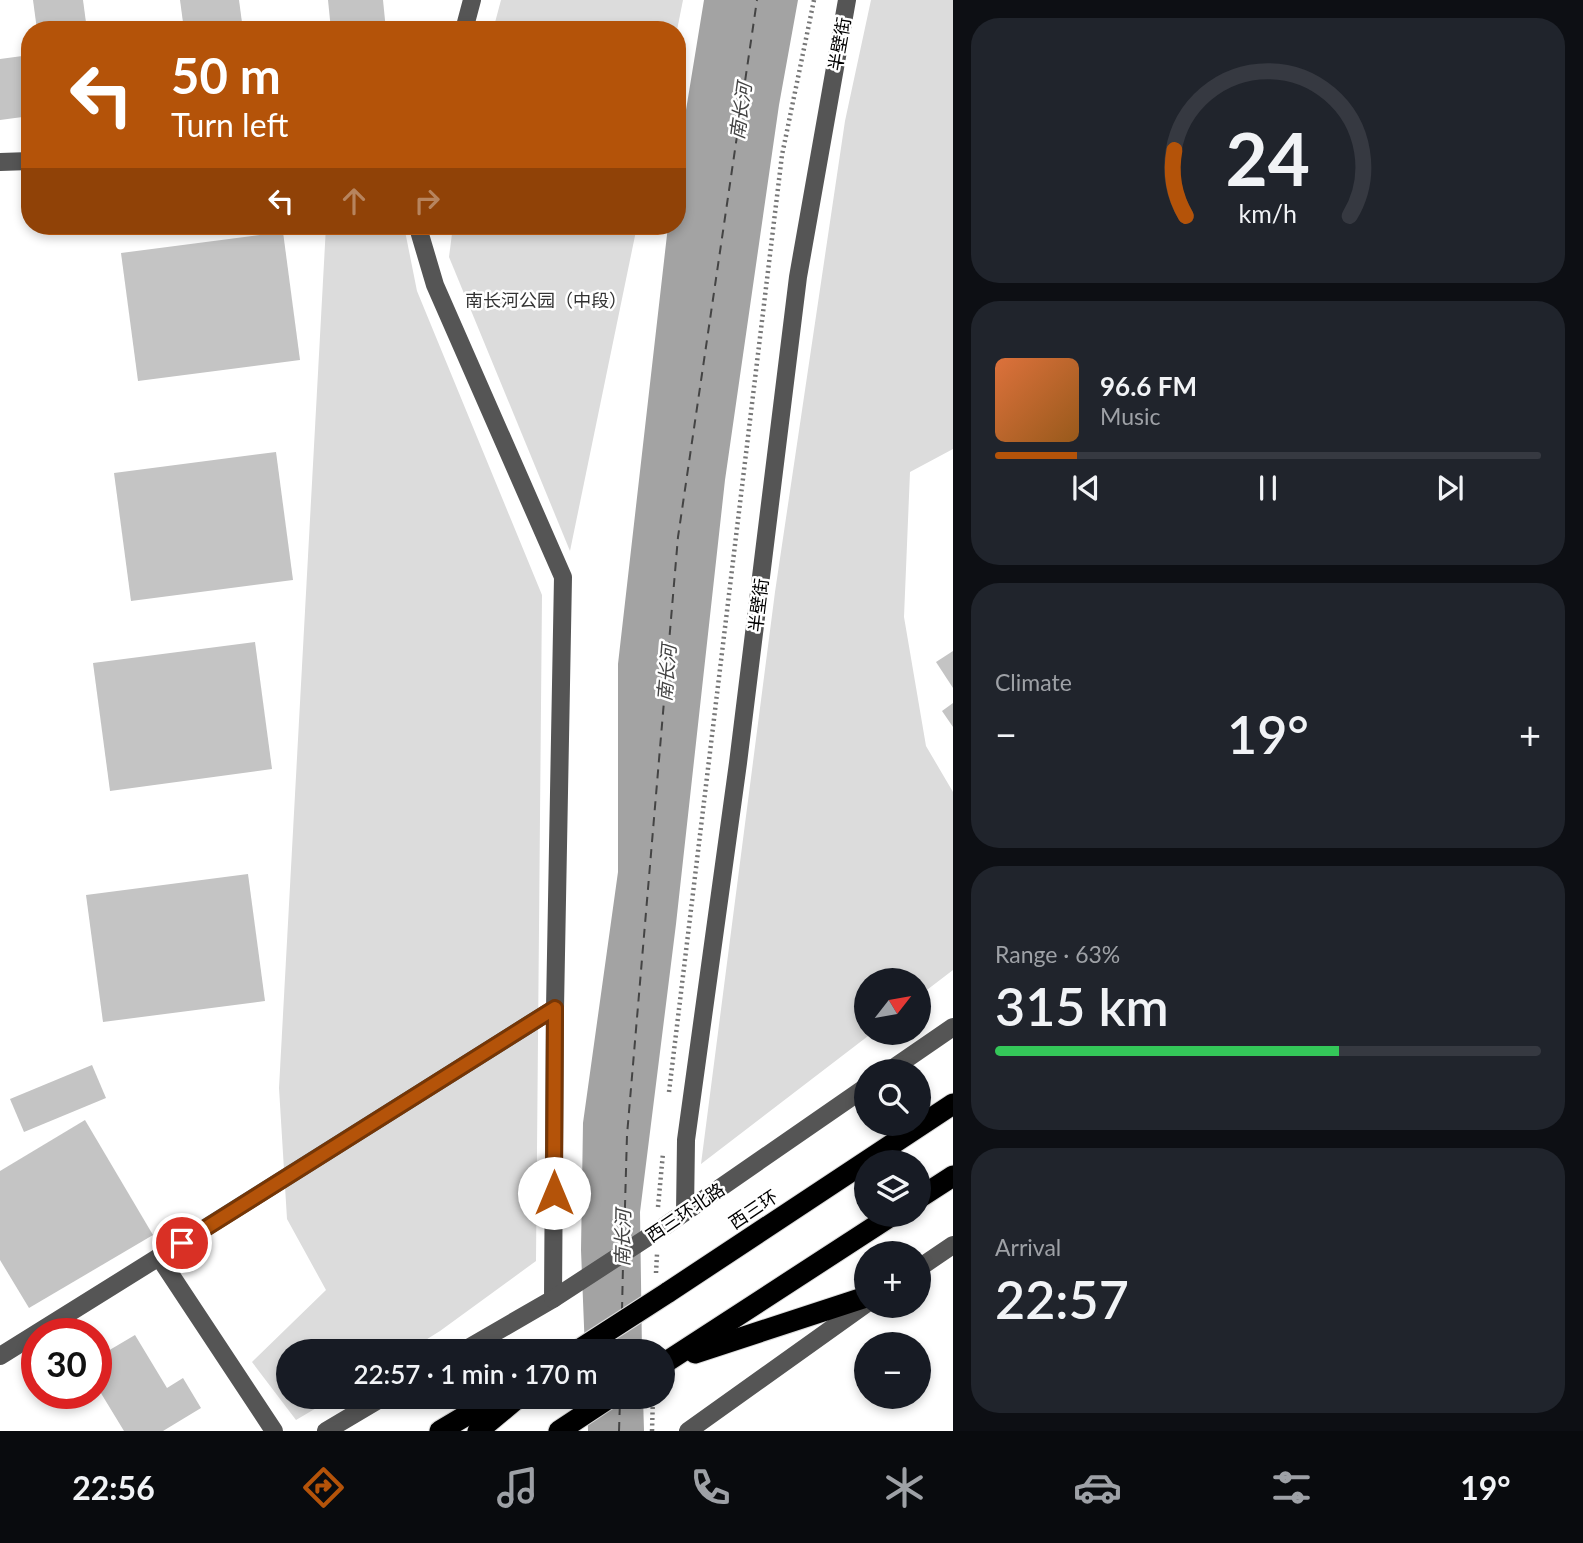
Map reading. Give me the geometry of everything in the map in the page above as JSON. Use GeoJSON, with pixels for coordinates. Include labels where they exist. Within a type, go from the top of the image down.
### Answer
{"type":"FeatureCollection","features":[{"type":"Feature","properties":{"kind":"highway","name":"西三环"},"geometry":{"type":"LineString","coordinates":[[594,1339],[662,1290],[953,1104]]}},
{"type":"Feature","properties":{"kind":"highway"},"geometry":{"type":"LineString","coordinates":[[931,1190],[953,1176]]}},
{"type":"Feature","properties":{"kind":"highway"},"geometry":{"type":"LineString","coordinates":[[675,1356],[874,1227]]}},
{"type":"Feature","properties":{"kind":"highway"},"geometry":{"type":"LineString","coordinates":[[675,1360],[854,1301]]}},
{"type":"Feature","properties":{"kind":"highway"},"geometry":{"type":"LineString","coordinates":[[440,1431],[477,1409]]}},
{"type":"Feature","properties":{"kind":"highway"},"geometry":{"type":"LineString","coordinates":[[478,1431],[504,1409]]}},
{"type":"Feature","properties":{"kind":"highway"},"geometry":{"type":"LineString","coordinates":[[560,1430],[592,1409]]}},
{"type":"Feature","properties":{"kind":"street"},"geometry":{"type":"LineString","coordinates":[[466,21],[472,0]]}},
{"type":"Feature","properties":{"kind":"street","name":"半壁街"},"geometry":{"type":"LineString","coordinates":[[685,1212],[686,1140],[738,764],[798,277],[847,0]]}},
{"type":"Feature","properties":{"kind":"street"},"geometry":{"type":"LineString","coordinates":[[0,162],[21,161]]}},
{"type":"Feature","properties":{"kind":"street"},"geometry":{"type":"LineString","coordinates":[[420,235],[435,285],[563,577],[553,1298]]}},
{"type":"Feature","properties":{"kind":"street"},"geometry":{"type":"LineString","coordinates":[[0,1356],[555,1008]]}},
{"type":"Feature","properties":{"kind":"street"},"geometry":{"type":"LineString","coordinates":[[906,1059],[953,1027]]}},
{"type":"Feature","properties":{"kind":"street","name":"西三环北路"},"geometry":{"type":"LineString","coordinates":[[483,1339],[553,1298],[662,1217],[685,1212],[854,1095]]}},
{"type":"Feature","properties":{"kind":"street"},"geometry":{"type":"LineString","coordinates":[[931,1260],[953,1245]]}},
{"type":"Feature","properties":{"kind":"street"},"geometry":{"type":"LineString","coordinates":[[159,1257],[274,1431]]}},
{"type":"Feature","properties":{"kind":"street"},"geometry":{"type":"LineString","coordinates":[[688,1431],[854,1313]]}},
{"type":"Feature","properties":{"kind":"street"},"geometry":{"type":"LineString","coordinates":[[326,1431],[363,1409]]}},
{"type":"Feature","properties":{"kind":"path"},"geometry":{"type":"LineString","coordinates":[[668,1099],[782,155],[814,0]]}},
{"type":"Feature","properties":{"kind":"path"},"geometry":{"type":"LineString","coordinates":[[662,1217],[664,1141]]}},
{"type":"Feature","properties":{"kind":"path"},"geometry":{"type":"LineString","coordinates":[[657,1248],[662,1290]]}},
{"type":"Feature","properties":{"kind":"path"},"geometry":{"type":"LineString","coordinates":[[652,1431],[653,1409]]}},
{"type":"Feature","properties":{"kind":"green space"},"geometry":{"type":"Polygon","coordinates":[[[501,0],[683,0],[679,21],[495,21],[501,0]]]}},
{"type":"Feature","properties":{"kind":"green space"},"geometry":{"type":"Polygon","coordinates":[[[871,0],[953,0],[953,449],[910,472],[904,617],[926,746],[953,792],[953,970],[931,987],[931,968],[854,968],[854,1045],[856,1045],[701,1164],[775,592],[845,121],[871,0]]]}},
{"type":"Feature","properties":{"kind":"green space"},"geometry":{"type":"Polygon","coordinates":[[[326,235],[406,235],[417,291],[542,595],[536,1261],[427,1339],[276,1339],[276,1394],[252,1362],[326,1290],[287,1219],[279,1088],[326,235]]]}},
{"type":"Feature","properties":{"kind":"green space","name":"南长河公园（中段）"},"geometry":{"type":"Polygon","coordinates":[[[452,235],[635,235],[570,551],[449,257],[452,235]]]}},
{"type":"Feature","properties":{"kind":"green space"},"geometry":{"type":"Polygon","coordinates":[[[288,1409],[315,1409],[296,1420],[288,1409]]]}},
{"type":"Feature","properties":{"kind":"water","name":"南长河"},"geometry":{"type":"Polygon","coordinates":[[[704,0],[798,0],[779,105],[725,480],[676,924],[640,1212],[642,1339],[585,1339],[581,1250],[583,1123],[618,872],[618,664],[667,235],[686,235],[686,110],[704,0]]]}},
{"type":"Feature","properties":{"kind":"water"},"geometry":{"type":"Polygon","coordinates":[[[587,1409],[643,1409],[644,1431],[588,1431],[587,1409]]]}},
{"type":"Feature","properties":{"kind":"building"},"geometry":{"type":"Polygon","coordinates":[[[33,0],[83,0],[86,21],[36,21],[33,0]]]}},
{"type":"Feature","properties":{"kind":"building"},"geometry":{"type":"Polygon","coordinates":[[[180,0],[239,0],[242,21],[183,21],[180,0]]]}},
{"type":"Feature","properties":{"kind":"building"},"geometry":{"type":"Polygon","coordinates":[[[328,0],[383,0],[385,21],[330,21],[328,0]]]}},
{"type":"Feature","properties":{"kind":"building"},"geometry":{"type":"Polygon","coordinates":[[[21,56],[21,117],[0,120],[0,59],[21,56]]]}},
{"type":"Feature","properties":{"kind":"building"},"geometry":{"type":"Polygon","coordinates":[[[260,235],[283,235],[300,360],[138,381],[121,253],[260,235]]]}},
{"type":"Feature","properties":{"kind":"building"},"geometry":{"type":"Polygon","coordinates":[[[276,452],[293,580],[131,601],[114,473],[276,452]]]}},
{"type":"Feature","properties":{"kind":"building"},"geometry":{"type":"Polygon","coordinates":[[[255,642],[272,769],[110,791],[93,663],[255,642]]]}},
{"type":"Feature","properties":{"kind":"building"},"geometry":{"type":"Polygon","coordinates":[[[953,651],[953,688],[936,662],[953,651]]]}},
{"type":"Feature","properties":{"kind":"building"},"geometry":{"type":"Polygon","coordinates":[[[953,703],[953,727],[942,711],[953,703]]]}},
{"type":"Feature","properties":{"kind":"building"},"geometry":{"type":"Polygon","coordinates":[[[248,874],[265,1001],[103,1022],[86,895],[248,874]]]}},
{"type":"Feature","properties":{"kind":"building"},"geometry":{"type":"Polygon","coordinates":[[[92,1065],[106,1098],[24,1132],[10,1099],[92,1065]]]}},
{"type":"Feature","properties":{"kind":"building"},"geometry":{"type":"Polygon","coordinates":[[[85,1120],[153,1235],[29,1308],[0,1260],[0,1171],[85,1120]]]}},
{"type":"Feature","properties":{"kind":"building"},"geometry":{"type":"Polygon","coordinates":[[[135,1335],[167,1388],[183,1378],[201,1408],[163,1431],[124,1431],[111,1409],[112,1349],[135,1335]]]}},
{"type":"Feature","properties":{"kind":"ferry route"},"geometry":{"type":"LineString","coordinates":[[624,1241],[627,1135],[678,537],[757,0]]}},
{"type":"Feature","properties":{"kind":"ferry route"},"geometry":{"type":"LineString","coordinates":[[622,1311],[623,1265]]}},
{"type":"Feature","properties":{"kind":"ferry route"},"geometry":{"type":"LineString","coordinates":[[622,1335],[622,1339]]}},
{"type":"Feature","properties":{"kind":"ferry route"},"geometry":{"type":"LineString","coordinates":[[619,1431],[620,1409]]}},
{"type":"Feature","properties":{"kind":"route"},"geometry":{"type":"LineString","coordinates":[[182,1243],[555,1008],[554,1193]]}}]}
